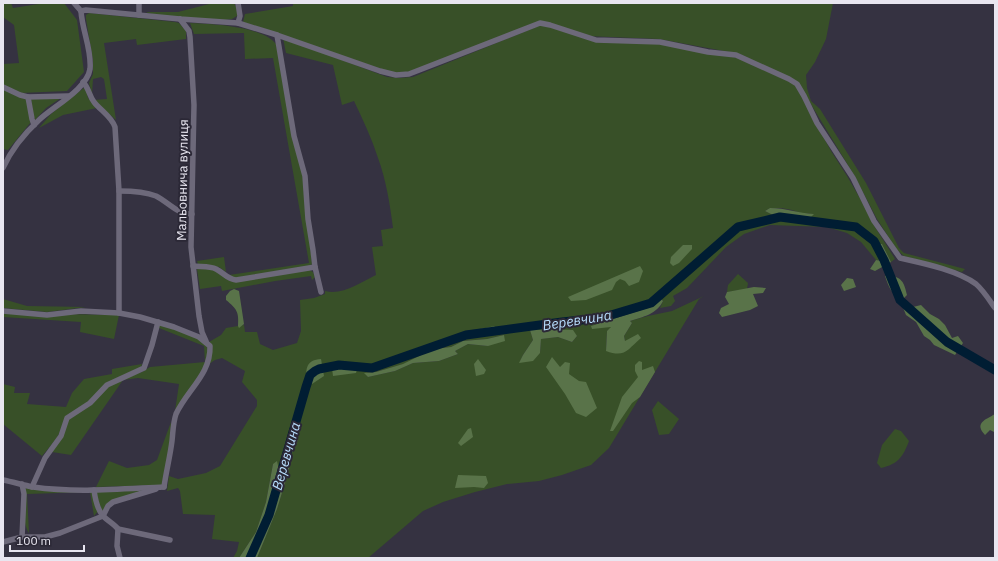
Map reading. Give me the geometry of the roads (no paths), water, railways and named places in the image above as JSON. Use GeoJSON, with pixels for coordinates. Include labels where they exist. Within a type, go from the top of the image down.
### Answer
{"type":"FeatureCollection","features":[{"type":"Feature","properties":{"kind":"street"},"geometry":{"type":"LineString","coordinates":[[3,168],[14,150],[34,125],[52,108],[69,96],[83,82],[88,74],[90,65],[82,11],[74,3]]}},
{"type":"Feature","properties":{"kind":"street"},"geometry":{"type":"LineString","coordinates":[[139,3],[140,15]]}},
{"type":"Feature","properties":{"kind":"street"},"geometry":{"type":"LineString","coordinates":[[238,3],[240,16],[238,23]]}},
{"type":"Feature","properties":{"kind":"street"},"geometry":{"type":"LineString","coordinates":[[82,11],[86,10],[238,23],[380,71],[396,75],[409,74],[540,23],[596,40],[660,42],[708,52],[736,55],[797,84],[817,123],[853,178],[874,221],[900,258],[929,265],[961,276],[976,284],[995,308]]}},
{"type":"Feature","properties":{"kind":"street","name":"Мальовнича вулиця"},"geometry":{"type":"LineString","coordinates":[[180,19],[189,31],[190,37],[194,105],[191,247],[200,322],[202,332],[208,344]]}},
{"type":"Feature","properties":{"kind":"street"},"geometry":{"type":"LineString","coordinates":[[277,35],[294,136],[304,176],[315,267],[321,292]]}},
{"type":"Feature","properties":{"kind":"street"},"geometry":{"type":"LineString","coordinates":[[83,82],[88,87],[94,102],[113,122],[119,191],[119,313]]}},
{"type":"Feature","properties":{"kind":"street"},"geometry":{"type":"LineString","coordinates":[[3,86],[20,95],[28,97],[69,96]]}},
{"type":"Feature","properties":{"kind":"street"},"geometry":{"type":"LineString","coordinates":[[28,97],[34,125]]}},
{"type":"Feature","properties":{"kind":"street"},"geometry":{"type":"LineString","coordinates":[[119,191],[154,195],[173,208],[188,214],[192,214]]}},
{"type":"Feature","properties":{"kind":"street"},"geometry":{"type":"LineString","coordinates":[[194,266],[213,268],[227,277],[236,280],[315,267]]}},
{"type":"Feature","properties":{"kind":"street"},"geometry":{"type":"LineString","coordinates":[[3,311],[47,314],[81,311],[119,313],[158,322],[199,337],[208,344],[210,353],[204,372],[176,414],[173,424],[172,442],[164,487]]}},
{"type":"Feature","properties":{"kind":"street"},"geometry":{"type":"LineString","coordinates":[[32,487],[45,458],[61,436],[67,418],[90,403],[107,385],[144,368],[158,322]]}},
{"type":"Feature","properties":{"kind":"street"},"geometry":{"type":"LineString","coordinates":[[3,480],[32,487],[94,490],[164,487]]}},
{"type":"Feature","properties":{"kind":"street"},"geometry":{"type":"LineString","coordinates":[[22,484],[24,494],[22,537]]}},
{"type":"Feature","properties":{"kind":"street"},"geometry":{"type":"LineString","coordinates":[[3,542],[22,537],[45,537],[60,533],[103,516],[108,506],[113,502],[164,487]]}},
{"type":"Feature","properties":{"kind":"street"},"geometry":{"type":"LineString","coordinates":[[94,490],[103,516],[115,525],[118,530],[117,546],[120,558]]}},
{"type":"Feature","properties":{"kind":"street"},"geometry":{"type":"LineString","coordinates":[[118,530],[170,540]]}},
{"type":"Feature","properties":{"kind":"waterway","name":"Веревчина"},"geometry":{"type":"LineString","coordinates":[[250,558],[269,515],[306,387],[310,375],[315,371],[339,365],[372,368],[466,335],[601,318],[651,303],[738,227],[780,217],[856,227],[874,241],[884,260],[900,300],[947,342],[995,370]]}}]}
